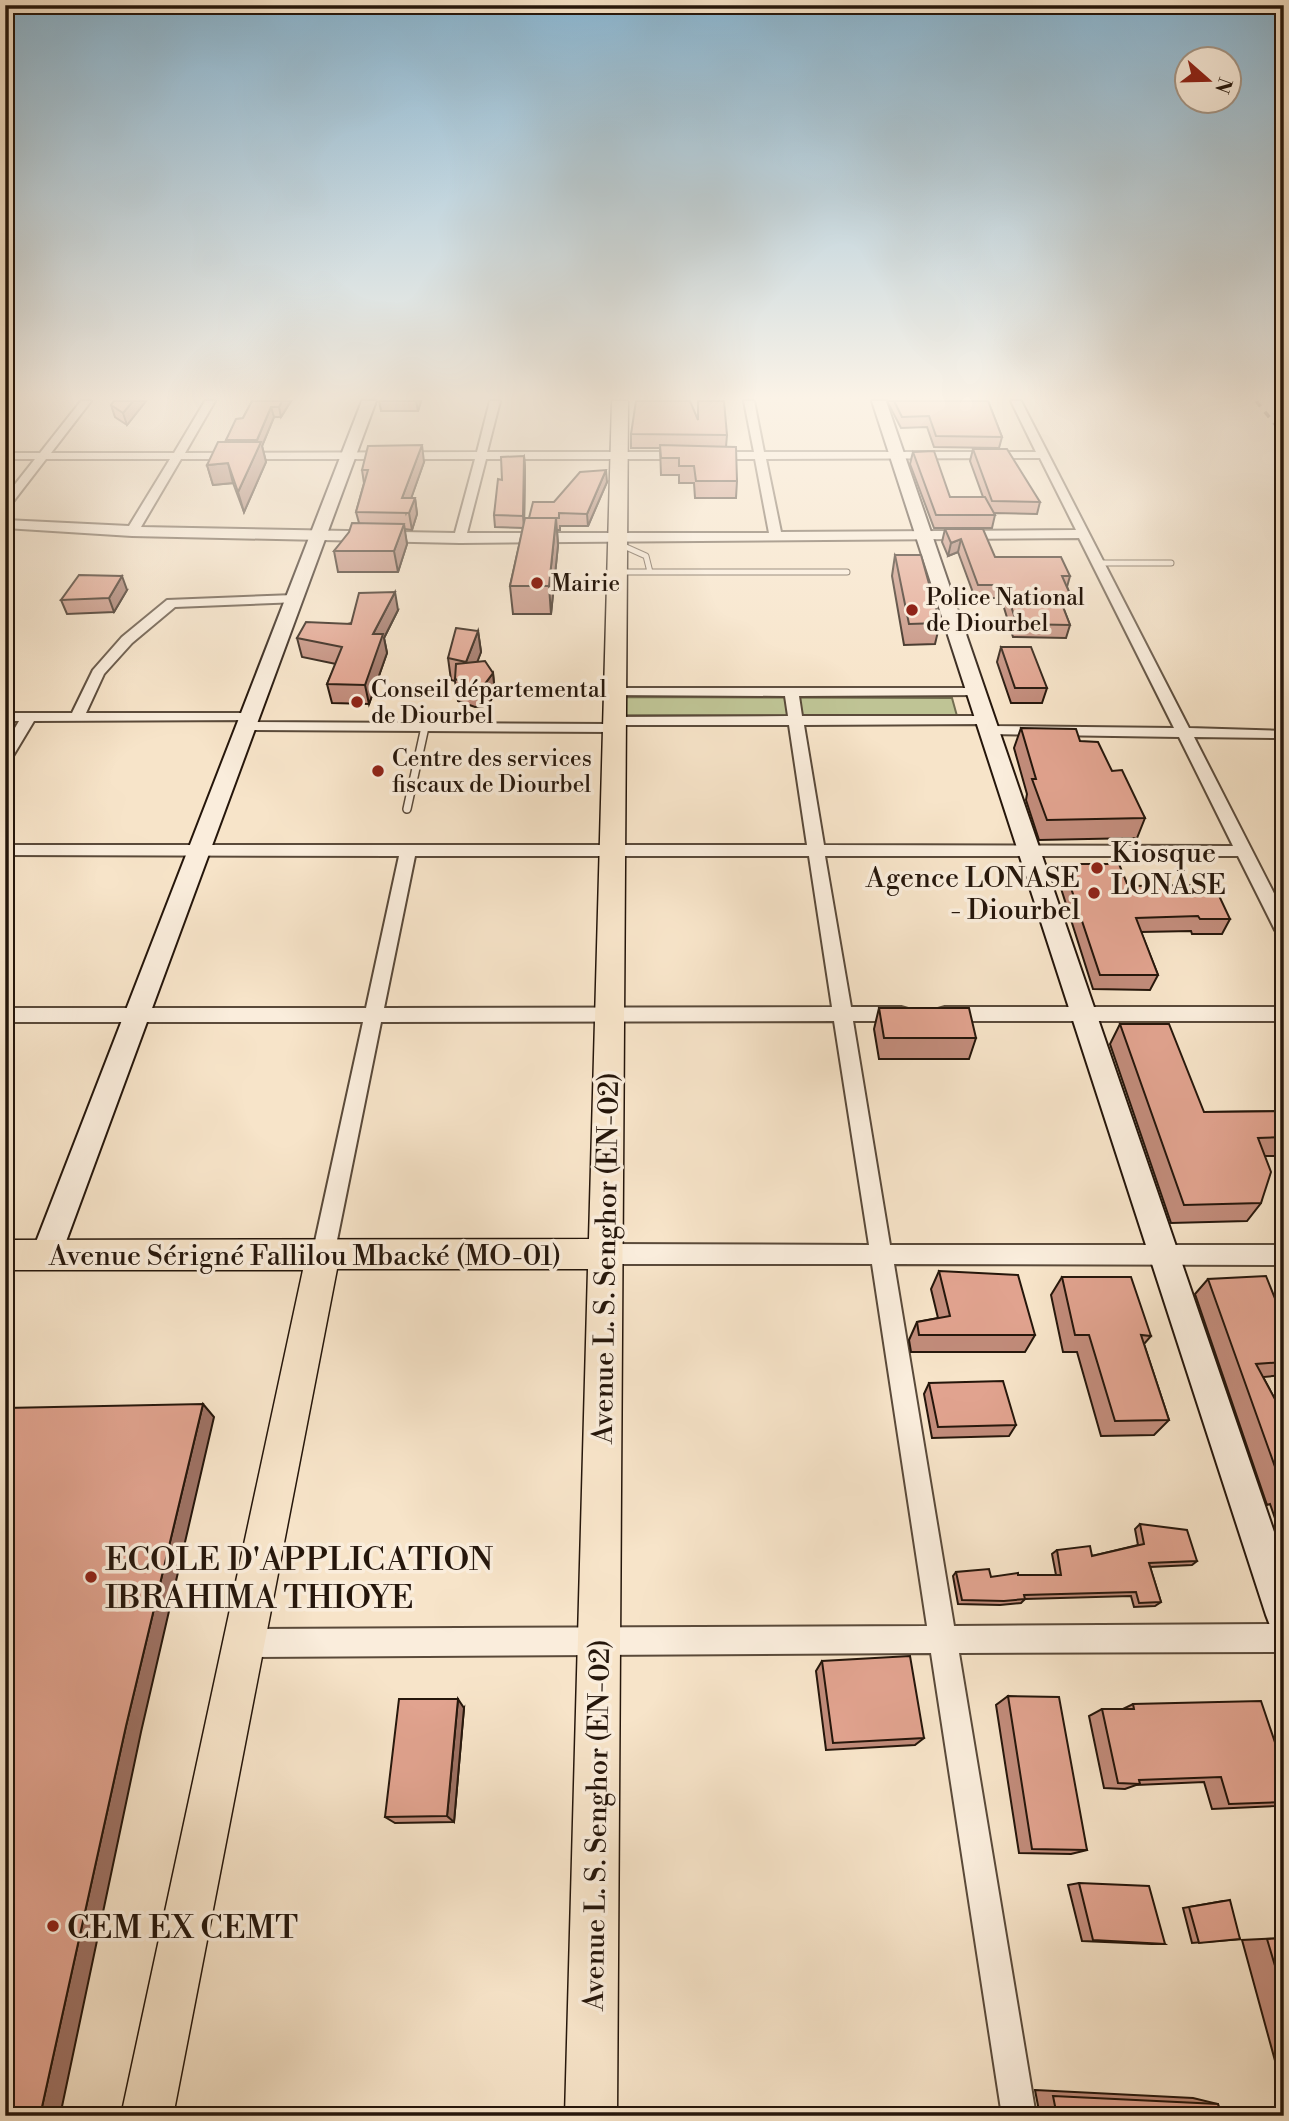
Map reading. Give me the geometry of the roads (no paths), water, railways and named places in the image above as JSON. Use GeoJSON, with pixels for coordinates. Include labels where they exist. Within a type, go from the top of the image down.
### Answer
{"type":"FeatureCollection","features":[{"type":"Feature","properties":{"kind":"main road","name":"Avenue L. S. Senghor (EN-02)"},"geometry":{"type":"LineString","coordinates":[[591,2116],[614,714],[625,556],[622,500]]}},
{"type":"Feature","properties":{"kind":"main road","name":"Avenue Sérigné Fallilou Mbacké (MO-01)"},"geometry":{"type":"LineString","coordinates":[[5,1255],[605,1255]]}},
{"type":"Feature","properties":{"kind":"main road"},"geometry":{"type":"LineString","coordinates":[[147,2116],[323,1255]]}},
{"type":"Feature","properties":{"kind":"street"},"geometry":{"type":"LineString","coordinates":[[132,532],[151,500]]}},
{"type":"Feature","properties":{"kind":"street"},"geometry":{"type":"LineString","coordinates":[[46,1255],[332,500]]}},
{"type":"Feature","properties":{"kind":"street"},"geometry":{"type":"LineString","coordinates":[[460,539],[470,500]]}},
{"type":"Feature","properties":{"kind":"street"},"geometry":{"type":"LineString","coordinates":[[768,500],[775,534]]}},
{"type":"Feature","properties":{"kind":"street"},"geometry":{"type":"LineString","coordinates":[[912,500],[1284,1615]]}},
{"type":"Feature","properties":{"kind":"street"},"geometry":{"type":"LineString","coordinates":[[1066,500],[1284,930]]}},
{"type":"Feature","properties":{"kind":"street"},"geometry":{"type":"LineString","coordinates":[[5,524],[132,532],[460,539],[625,556],[775,534],[1083,534]]}},
{"type":"Feature","properties":{"kind":"street"},"geometry":{"type":"LineString","coordinates":[[77,717],[99,673],[127,640],[172,603],[294,599]]}},
{"type":"Feature","properties":{"kind":"street"},"geometry":{"type":"LineString","coordinates":[[5,717],[425,727],[614,714],[791,692],[976,692]]}},
{"type":"Feature","properties":{"kind":"street"},"geometry":{"type":"LineString","coordinates":[[791,692],[1019,2116]]}},
{"type":"Feature","properties":{"kind":"street"},"geometry":{"type":"LineString","coordinates":[[614,714],[1279,734]]}},
{"type":"Feature","properties":{"kind":"street"},"geometry":{"type":"LineString","coordinates":[[5,758],[29,717]]}},
{"type":"Feature","properties":{"kind":"street"},"geometry":{"type":"LineString","coordinates":[[5,850],[1244,851]]}},
{"type":"Feature","properties":{"kind":"street"},"geometry":{"type":"LineString","coordinates":[[323,1255],[408,850]]}},
{"type":"Feature","properties":{"kind":"street"},"geometry":{"type":"LineString","coordinates":[[5,1015],[1284,1014]]}},
{"type":"Feature","properties":{"kind":"street"},"geometry":{"type":"LineString","coordinates":[[605,1255],[1284,1255]]}},
{"type":"Feature","properties":{"kind":"street"},"geometry":{"type":"LineString","coordinates":[[244,1643],[1284,1638]]}},
{"type":"Feature","properties":{"kind":"lane"},"geometry":{"type":"LineString","coordinates":[[625,556],[847,572]]}},
{"type":"Feature","properties":{"kind":"lane"},"geometry":{"type":"LineString","coordinates":[[1099,563],[1171,563]]}},
{"type":"Feature","properties":{"kind":"lane"},"geometry":{"type":"LineString","coordinates":[[407,810],[425,727]]}},
{"type":"Feature","properties":{"kind":"place","name":"Mairie"},"geometry":{"type":"Point","coordinates":[537,583]}},
{"type":"Feature","properties":{"kind":"place","name":"Police National de Diourbel"},"geometry":{"type":"Point","coordinates":[912,610]}},
{"type":"Feature","properties":{"kind":"place","name":"Conseil départemental de Diourbel"},"geometry":{"type":"Point","coordinates":[357,702]}},
{"type":"Feature","properties":{"kind":"place","name":"Centre des services fiscaux de Diourbel"},"geometry":{"type":"Point","coordinates":[378,771]}},
{"type":"Feature","properties":{"kind":"place","name":"Kiosque LONASE"},"geometry":{"type":"Point","coordinates":[1097,868]}},
{"type":"Feature","properties":{"kind":"place","name":"Agence LONASE - Diourbel"},"geometry":{"type":"Point","coordinates":[1094,893]}},
{"type":"Feature","properties":{"kind":"place","name":"ECOLE D'APPLICATION IBRAHIMA THIOYE"},"geometry":{"type":"Point","coordinates":[91,1577]}},
{"type":"Feature","properties":{"kind":"place","name":"CEM EX CEMT"},"geometry":{"type":"Point","coordinates":[53,1926]}}]}
